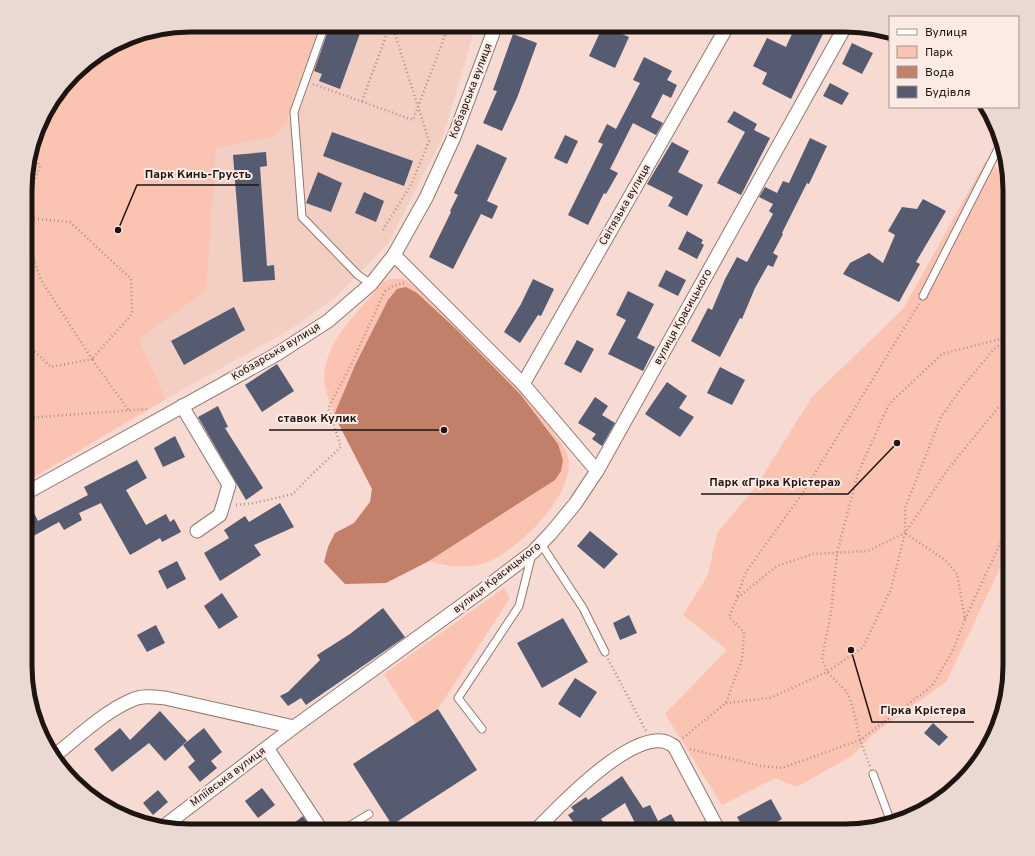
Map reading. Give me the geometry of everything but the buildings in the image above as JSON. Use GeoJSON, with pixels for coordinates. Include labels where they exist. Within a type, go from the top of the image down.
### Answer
{"type":"FeatureCollection","features":[{"type":"Feature","properties":{"kind":"street","name":"Кобзарська вулиця"},"geometry":{"type":"LineString","coordinates":[[32,490],[277,354],[328,321],[371,284],[394,255],[426,198],[454,137],[493,32]]}},
{"type":"Feature","properties":{"kind":"street","name":"Світязька вулиця"},"geometry":{"type":"LineString","coordinates":[[523,384],[724,32]]}},
{"type":"Feature","properties":{"kind":"street","name":"вулиця Красицького"},"geometry":{"type":"LineString","coordinates":[[294,727],[478,594],[537,548],[575,504],[597,471],[842,32]]}},
{"type":"Feature","properties":{"kind":"street"},"geometry":{"type":"LineString","coordinates":[[394,255],[523,384],[597,471]]}},
{"type":"Feature","properties":{"kind":"street"},"geometry":{"type":"LineString","coordinates":[[182,406],[229,485],[220,515],[197,531]]}},
{"type":"Feature","properties":{"kind":"street"},"geometry":{"type":"LineString","coordinates":[[58,753],[114,709],[133,699],[148,696],[165,698],[294,727]]}},
{"type":"Feature","properties":{"kind":"street","name":"Мліївська вулиця"},"geometry":{"type":"LineString","coordinates":[[169,823],[294,727]]}},
{"type":"Feature","properties":{"kind":"street"},"geometry":{"type":"LineString","coordinates":[[542,824],[586,780],[632,749],[652,742],[664,741],[674,746],[716,824]]}},
{"type":"Feature","properties":{"kind":"street"},"geometry":{"type":"LineString","coordinates":[[267,748],[317,824]]}},
{"type":"Feature","properties":{"kind":"lane"},"geometry":{"type":"LineString","coordinates":[[322,32],[294,112],[302,217],[358,275],[371,284]]}},
{"type":"Feature","properties":{"kind":"lane"},"geometry":{"type":"LineString","coordinates":[[923,296],[998,148]]}},
{"type":"Feature","properties":{"kind":"lane"},"geometry":{"type":"LineString","coordinates":[[537,548],[586,614],[605,652]]}},
{"type":"Feature","properties":{"kind":"lane"},"geometry":{"type":"LineString","coordinates":[[482,729],[458,698],[519,606],[537,548]]}},
{"type":"Feature","properties":{"kind":"lane"},"geometry":{"type":"LineString","coordinates":[[873,774],[889,818]]}},
{"type":"Feature","properties":{"kind":"lane"},"geometry":{"type":"LineString","coordinates":[[353,824],[369,814]]}},
{"type":"Feature","properties":{"kind":"path"},"geometry":{"type":"LineString","coordinates":[[362,101],[388,32]]}},
{"type":"Feature","properties":{"kind":"path"},"geometry":{"type":"LineString","coordinates":[[383,230],[412,184],[429,141],[393,32]]}},
{"type":"Feature","properties":{"kind":"path"},"geometry":{"type":"LineString","coordinates":[[305,81],[413,120],[447,32]]}},
{"type":"Feature","properties":{"kind":"path"},"geometry":{"type":"LineString","coordinates":[[32,186],[40,166],[35,158]]}},
{"type":"Feature","properties":{"kind":"path"},"geometry":{"type":"LineString","coordinates":[[32,219],[70,222],[131,279],[132,314],[92,359],[51,367],[32,349]]}},
{"type":"Feature","properties":{"kind":"path"},"geometry":{"type":"LineString","coordinates":[[32,254],[41,280],[92,359],[129,412]]}},
{"type":"Feature","properties":{"kind":"path"},"geometry":{"type":"LineString","coordinates":[[224,502],[238,505],[293,494],[308,477],[341,447],[328,408],[349,369],[385,291]]}},
{"type":"Feature","properties":{"kind":"path"},"geometry":{"type":"LineString","coordinates":[[674,746],[726,703],[742,659],[744,632],[730,617],[746,572],[802,494],[923,296]]}},
{"type":"Feature","properties":{"kind":"path"},"geometry":{"type":"LineString","coordinates":[[873,774],[860,740],[853,708],[847,692],[827,672],[822,659],[831,612],[838,553],[858,473],[890,404],[942,354],[1003,339]]}},
{"type":"Feature","properties":{"kind":"path"},"geometry":{"type":"LineString","coordinates":[[726,703],[770,698],[827,672],[862,647],[891,589],[906,533],[905,508],[941,417],[963,386],[994,349],[1003,342]]}},
{"type":"Feature","properties":{"kind":"path"},"geometry":{"type":"LineString","coordinates":[[737,598],[777,566],[812,554],[868,552],[906,533],[948,470],[1003,403]]}},
{"type":"Feature","properties":{"kind":"path"},"geometry":{"type":"LineString","coordinates":[[32,418],[129,412],[152,409]]}},
{"type":"Feature","properties":{"kind":"path"},"geometry":{"type":"LineString","coordinates":[[906,533],[945,560],[957,574],[965,619]]}},
{"type":"Feature","properties":{"kind":"path"},"geometry":{"type":"LineString","coordinates":[[674,746],[761,766],[782,768],[860,740],[932,686],[954,648],[965,619],[1003,537]]}},
{"type":"Feature","properties":{"kind":"path"},"geometry":{"type":"LineString","coordinates":[[605,652],[652,742]]}},
{"type":"Feature","properties":{"kind":"shaded area"},"geometry":{"type":"Polygon","coordinates":[[[184,32],[474,32],[443,136],[388,244],[337,296],[291,329],[166,399],[139,339],[206,291],[207,36],[184,32]]]}},
{"type":"Feature","properties":{"kind":"green space"},"geometry":{"type":"Polygon","coordinates":[[[184,32],[207,36],[208,32],[318,32],[285,125],[275,136],[216,148],[206,291],[139,339],[166,399],[32,478],[32,180],[40,139],[53,111],[71,86],[86,71],[111,53],[139,40],[170,33],[184,32]]]}},
{"type":"Feature","properties":{"kind":"green space"},"geometry":{"type":"Polygon","coordinates":[[[985,162],[1002,171],[1003,562],[946,682],[872,735],[853,755],[797,787],[775,778],[722,805],[665,714],[727,650],[683,615],[708,575],[717,533],[755,488],[812,397],[903,309],[985,162]]]}},
{"type":"Feature","properties":{"kind":"green space"},"geometry":{"type":"Polygon","coordinates":[[[390,279],[403,279],[413,285],[477,346],[505,374],[531,404],[559,440],[567,454],[568,469],[564,486],[555,503],[542,520],[511,548],[496,558],[482,564],[475,566],[455,566],[429,561],[534,494],[558,444],[521,395],[417,293],[388,300],[356,363],[334,415],[325,386],[325,370],[328,356],[343,329],[383,282],[390,279]]]}},
{"type":"Feature","properties":{"kind":"green space"},"geometry":{"type":"Polygon","coordinates":[[[504,588],[510,598],[438,709],[416,724],[384,674],[504,588]]]}},
{"type":"Feature","properties":{"kind":"water"},"geometry":{"type":"Polygon","coordinates":[[[406,287],[417,293],[457,330],[521,395],[558,444],[563,460],[561,471],[555,480],[429,561],[386,583],[345,584],[324,562],[328,547],[335,533],[354,523],[370,502],[372,489],[334,415],[356,363],[388,300],[397,289],[406,287]]]}},
{"type":"Feature","properties":{"kind":"place","name":"Парк Кинь-Грусть"},"geometry":{"type":"Point","coordinates":[118,230]}},
{"type":"Feature","properties":{"kind":"place","name":"ставок Кулик"},"geometry":{"type":"Point","coordinates":[444,430]}},
{"type":"Feature","properties":{"kind":"place","name":"Парк «Гірка Крістера»"},"geometry":{"type":"Point","coordinates":[897,443]}},
{"type":"Feature","properties":{"kind":"place","name":"Гірка Крістера"},"geometry":{"type":"Point","coordinates":[851,650]}}]}
